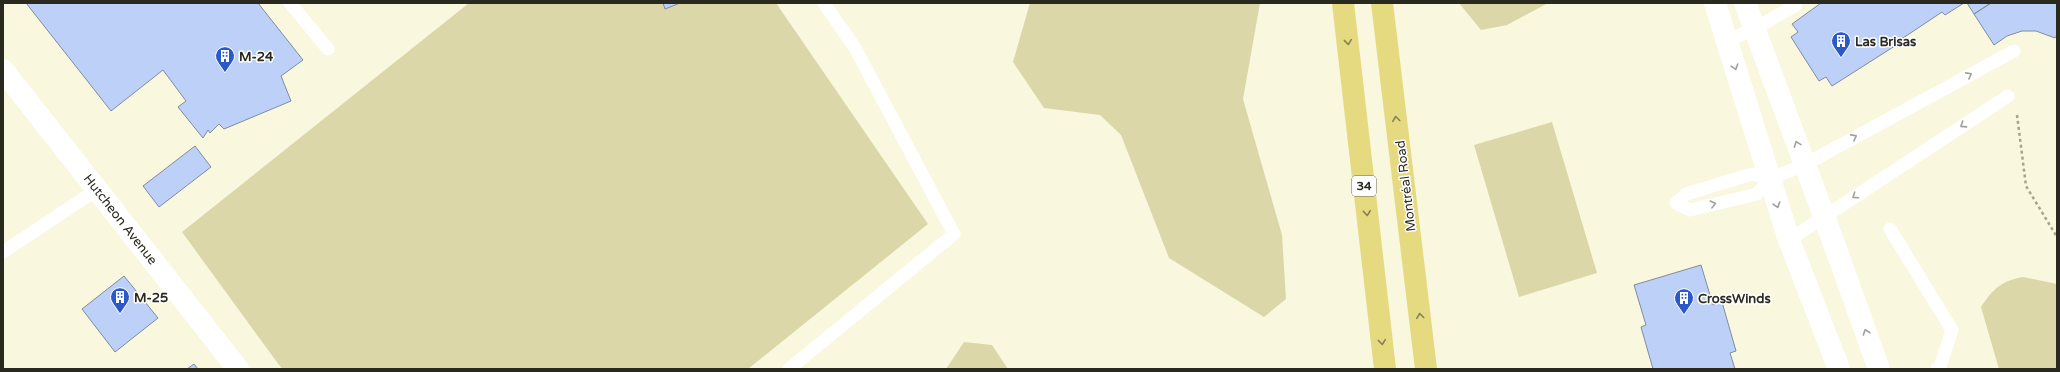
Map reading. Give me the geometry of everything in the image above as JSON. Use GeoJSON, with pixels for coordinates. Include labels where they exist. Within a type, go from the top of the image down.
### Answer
{"type":"FeatureCollection","features":[{"type":"Feature","properties":{"kind":"main road","name":"34"},"geometry":{"type":"LineString","coordinates":[[1343,3],[1385,369]]}},
{"type":"Feature","properties":{"kind":"main road","name":"Montréal Road"},"geometry":{"type":"LineString","coordinates":[[1382,3],[1426,369]]}},
{"type":"Feature","properties":{"kind":"street"},"geometry":{"type":"LineString","coordinates":[[1715,3],[1789,240],[1839,369]]}},
{"type":"Feature","properties":{"kind":"street"},"geometry":{"type":"LineString","coordinates":[[1745,3],[1756,28],[1804,165],[1879,369]]}},
{"type":"Feature","properties":{"kind":"street","name":"Hutcheon Avenue"},"geometry":{"type":"LineString","coordinates":[[3,70],[238,369]]}},
{"type":"Feature","properties":{"kind":"lane"},"geometry":{"type":"LineString","coordinates":[[290,3],[328,49]]}},
{"type":"Feature","properties":{"kind":"lane"},"geometry":{"type":"LineString","coordinates":[[789,369],[954,234],[855,48],[824,3]]}},
{"type":"Feature","properties":{"kind":"lane"},"geometry":{"type":"LineString","coordinates":[[1727,41],[1756,28],[1796,5]]}},
{"type":"Feature","properties":{"kind":"lane"},"geometry":{"type":"LineString","coordinates":[[1769,178],[1752,174],[1686,194],[1676,203],[1690,210],[1757,194],[1769,178],[1804,165],[2014,51]]}},
{"type":"Feature","properties":{"kind":"lane"},"geometry":{"type":"LineString","coordinates":[[1789,240],[2008,96]]}},
{"type":"Feature","properties":{"kind":"lane"},"geometry":{"type":"LineString","coordinates":[[3,252],[98,189]]}},
{"type":"Feature","properties":{"kind":"lane"},"geometry":{"type":"LineString","coordinates":[[1890,228],[1952,330],[1940,367],[1937,369]]}},
{"type":"Feature","properties":{"kind":"path"},"geometry":{"type":"LineString","coordinates":[[2016,108],[2026,186],[2057,238]]}},
{"type":"Feature","properties":{"kind":"shaded area"},"geometry":{"type":"Polygon","coordinates":[[[469,3],[776,3],[928,224],[748,369],[282,369],[182,232],[469,3]]]}},
{"type":"Feature","properties":{"kind":"shaded area"},"geometry":{"type":"Polygon","coordinates":[[[1030,3],[1260,3],[1243,99],[1282,235],[1286,299],[1264,317],[1169,258],[1121,135],[1100,115],[1044,108],[1013,62],[1030,3]]]}},
{"type":"Feature","properties":{"kind":"shaded area"},"geometry":{"type":"Polygon","coordinates":[[[1459,3],[1548,3],[1507,25],[1481,30],[1459,3]]]}},
{"type":"Feature","properties":{"kind":"shaded area"},"geometry":{"type":"Polygon","coordinates":[[[1552,122],[1597,273],[1519,297],[1474,145],[1552,122]]]}},
{"type":"Feature","properties":{"kind":"shaded area"},"geometry":{"type":"Polygon","coordinates":[[[2023,277],[2057,284],[2057,369],[1999,369],[1981,307],[1998,287],[2009,281],[2023,277]]]}},
{"type":"Feature","properties":{"kind":"shaded area"},"geometry":{"type":"Polygon","coordinates":[[[964,342],[992,345],[1008,369],[946,369],[964,342]]]}},
{"type":"Feature","properties":{"kind":"building","name":"M-24"},"geometry":{"type":"Polygon","coordinates":[[[26,3],[258,3],[303,60],[281,76],[291,101],[224,129],[219,124],[210,133],[208,130],[203,138],[178,107],[186,101],[163,70],[111,111],[26,3]]]}},
{"type":"Feature","properties":{"kind":"building"},"geometry":{"type":"Polygon","coordinates":[[[663,3],[680,3],[665,9],[663,3]]]}},
{"type":"Feature","properties":{"kind":"building","name":"Las Brisas"},"geometry":{"type":"Polygon","coordinates":[[[1821,3],[1964,3],[1945,15],[1942,12],[1897,42],[1898,44],[1832,86],[1826,77],[1819,81],[1791,37],[1798,32],[1792,24],[1821,3]]]}},
{"type":"Feature","properties":{"kind":"building"},"geometry":{"type":"Polygon","coordinates":[[[1967,3],[1991,3],[1974,14],[1967,3]]]}},
{"type":"Feature","properties":{"kind":"building"},"geometry":{"type":"Polygon","coordinates":[[[1991,3],[2057,3],[2057,35],[2055,38],[2036,31],[2022,31],[2007,36],[1994,45],[1974,14],[1991,3]]]}},
{"type":"Feature","properties":{"kind":"building"},"geometry":{"type":"Polygon","coordinates":[[[195,146],[211,167],[159,207],[143,186],[195,146]]]}},
{"type":"Feature","properties":{"kind":"building","name":"CrossWinds"},"geometry":{"type":"Polygon","coordinates":[[[1701,265],[1713,305],[1722,302],[1736,351],[1730,353],[1735,369],[1653,369],[1641,327],[1646,325],[1634,285],[1701,265]]]}},
{"type":"Feature","properties":{"kind":"building","name":"M-25"},"geometry":{"type":"Polygon","coordinates":[[[124,276],[158,318],[115,352],[82,309],[124,276]]]}},
{"type":"Feature","properties":{"kind":"building"},"geometry":{"type":"Polygon","coordinates":[[[194,364],[198,369],[187,369],[194,364]]]}},
{"type":"Feature","properties":{"kind":"place","name":"Las Brisas"},"geometry":{"type":"Point","coordinates":[1841,58]}},
{"type":"Feature","properties":{"kind":"place","name":"M-24"},"geometry":{"type":"Point","coordinates":[225,73]}},
{"type":"Feature","properties":{"kind":"place","name":"M-25"},"geometry":{"type":"Point","coordinates":[120,314]}},
{"type":"Feature","properties":{"kind":"place","name":"CrossWinds"},"geometry":{"type":"Point","coordinates":[1684,315]}}]}
